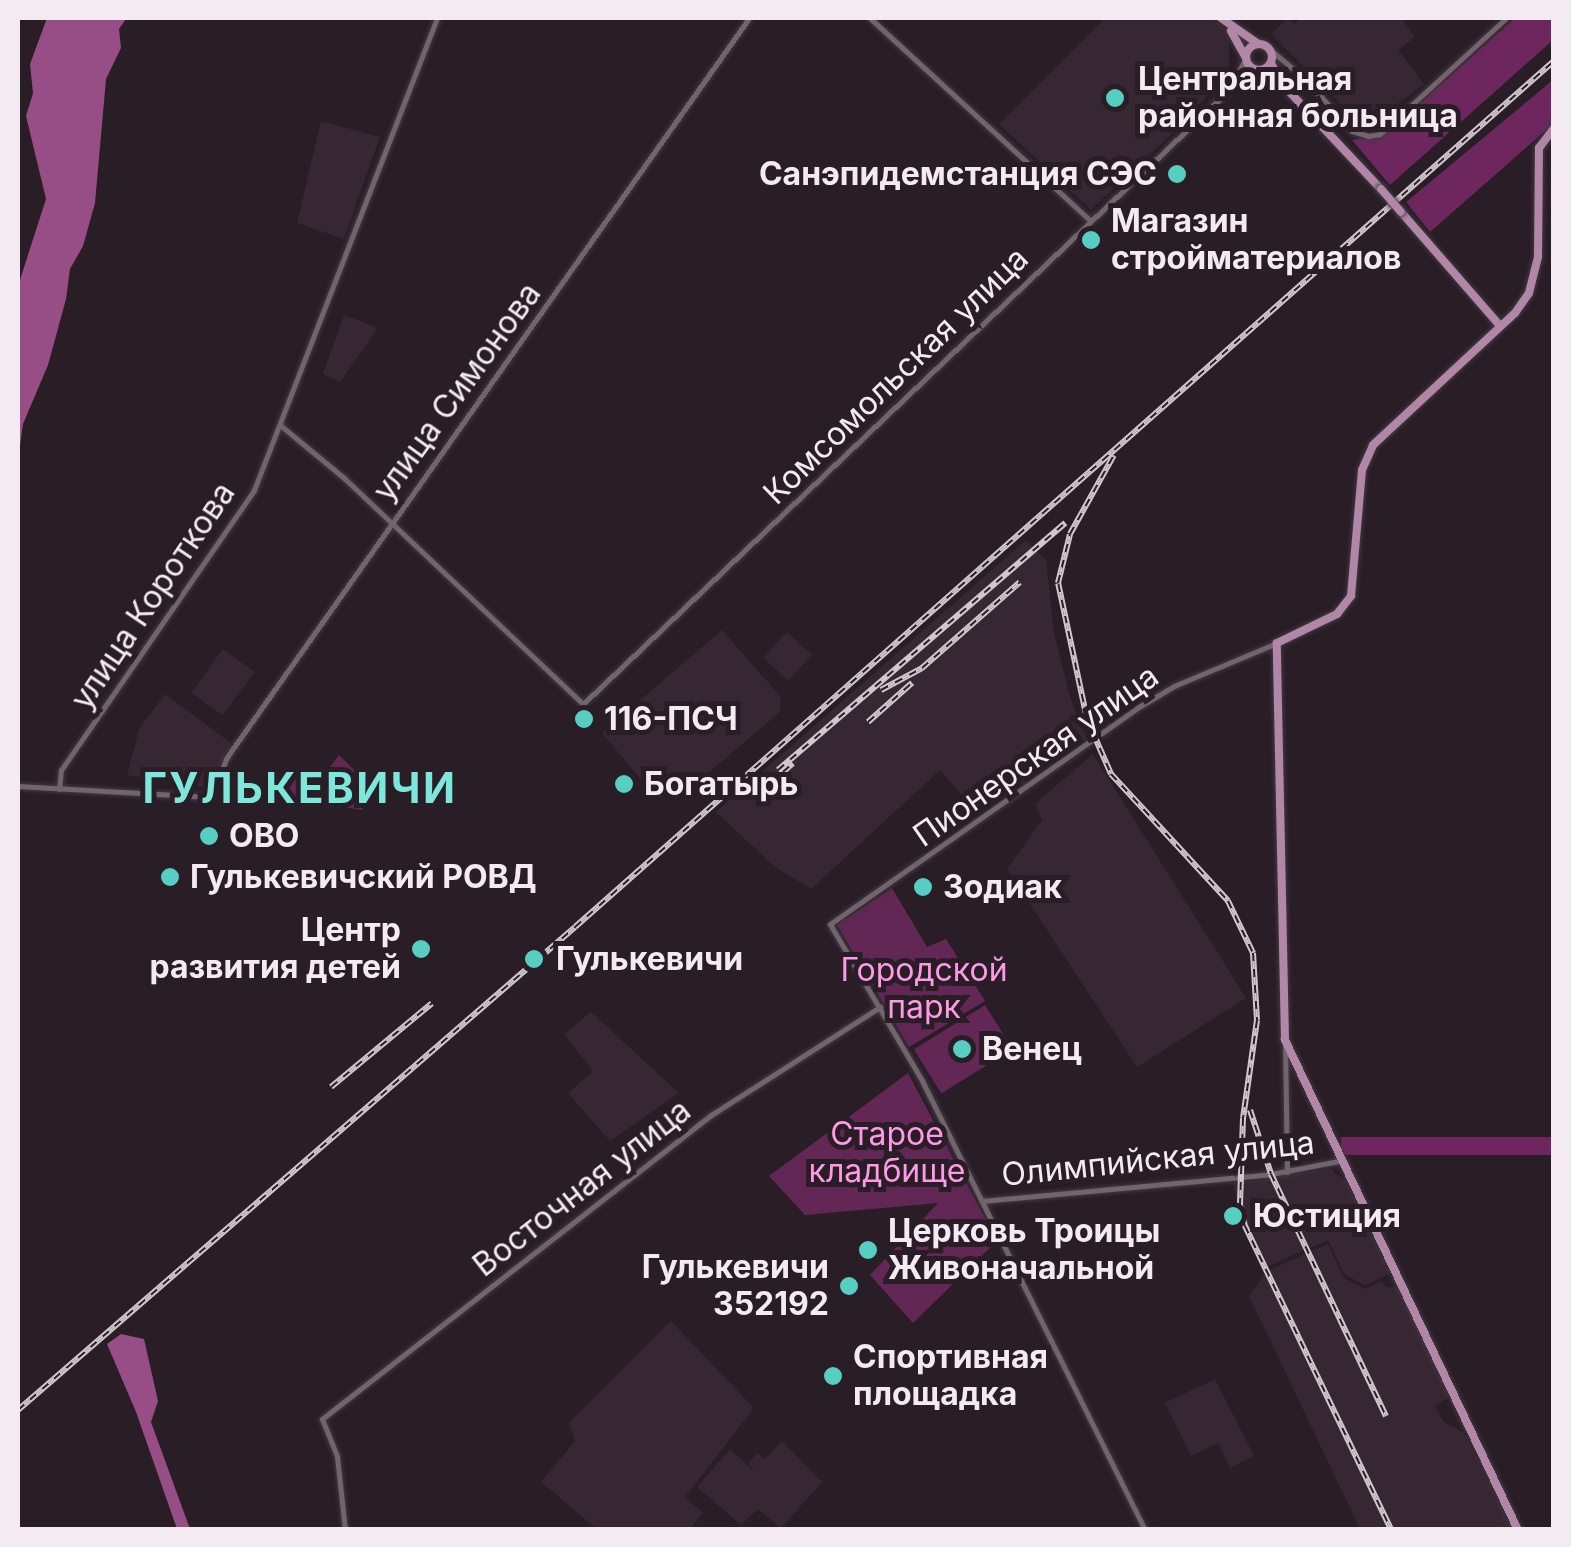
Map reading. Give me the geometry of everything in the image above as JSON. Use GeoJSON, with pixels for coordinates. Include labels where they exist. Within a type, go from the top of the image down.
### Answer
{"type":"FeatureCollection","features":[{"type":"Feature","properties":{"kind":"main road"},"geometry":{"type":"LineString","coordinates":[[1220,18],[1264,46],[1281,82],[1381,188],[1500,326]]}},
{"type":"Feature","properties":{"kind":"main road"},"geometry":{"type":"LineString","coordinates":[[1230,27],[1246,59],[1257,70],[1281,82]]}},
{"type":"Feature","properties":{"kind":"main road"},"geometry":{"type":"LineString","coordinates":[[1246,59],[1252,47],[1264,46]]}},
{"type":"Feature","properties":{"kind":"main road"},"geometry":{"type":"LineString","coordinates":[[1257,70],[1271,63]]}},
{"type":"Feature","properties":{"kind":"main road"},"geometry":{"type":"LineString","coordinates":[[1518,1530],[1339,1161],[1285,1040],[1278,643],[1336,614],[1351,596],[1362,470],[1372,445],[1522,305],[1534,277],[1538,161],[1545,136],[1554,128]]}},
{"type":"Feature","properties":{"kind":"street","name":"улица Короткова"},"geometry":{"type":"LineString","coordinates":[[59,789],[61,770],[242,509],[280,425],[437,18]]}},
{"type":"Feature","properties":{"kind":"street","name":"улица Симонова"},"geometry":{"type":"LineString","coordinates":[[59,789],[210,797],[227,756],[749,18]]}},
{"type":"Feature","properties":{"kind":"street"},"geometry":{"type":"LineString","coordinates":[[870,18],[1091,221]]}},
{"type":"Feature","properties":{"kind":"street"},"geometry":{"type":"LineString","coordinates":[[1264,46],[1288,62],[1352,130],[1374,135],[1506,18]]}},
{"type":"Feature","properties":{"kind":"street","name":"Комсомольская улица"},"geometry":{"type":"LineString","coordinates":[[1238,78],[1246,59]]}},
{"type":"Feature","properties":{"kind":"street"},"geometry":{"type":"LineString","coordinates":[[1271,63],[1288,62]]}},
{"type":"Feature","properties":{"kind":"street","name":"Комсомольская улица"},"geometry":{"type":"LineString","coordinates":[[392,522],[583,704],[1238,78],[1257,70]]}},
{"type":"Feature","properties":{"kind":"street"},"geometry":{"type":"LineString","coordinates":[[280,425],[392,522]]}},
{"type":"Feature","properties":{"kind":"street","name":"Пионерская улица"},"geometry":{"type":"LineString","coordinates":[[880,1007],[830,924],[1137,708],[1174,686],[1278,643]]}},
{"type":"Feature","properties":{"kind":"street"},"geometry":{"type":"LineString","coordinates":[[18,786],[59,789]]}},
{"type":"Feature","properties":{"kind":"street"},"geometry":{"type":"LineString","coordinates":[[880,1007],[982,1201],[1145,1530]]}},
{"type":"Feature","properties":{"kind":"street","name":"Восточная улица"},"geometry":{"type":"LineString","coordinates":[[345,1530],[337,1456],[322,1419],[711,1115],[880,1007]]}},
{"type":"Feature","properties":{"kind":"street"},"geometry":{"type":"LineString","coordinates":[[1285,1040],[1287,1172]]}},
{"type":"Feature","properties":{"kind":"street","name":"Олимпийская улица"},"geometry":{"type":"LineString","coordinates":[[982,1201],[1287,1172],[1339,1161]]}},
{"type":"Feature","properties":{"kind":"shaded area"},"geometry":{"type":"Polygon","coordinates":[[[47,18],[126,19],[119,29],[121,48],[106,79],[95,203],[83,246],[70,269],[48,365],[23,424],[18,460],[18,286],[46,199],[26,116],[33,93],[30,64],[47,18]]]}},
{"type":"Feature","properties":{"kind":"shaded area","name":"Центральная районная больница"},"geometry":{"type":"Polygon","coordinates":[[[1105,18],[1213,18],[1229,33],[1229,72],[1177,129],[1091,210],[999,124],[1105,18]]]}},
{"type":"Feature","properties":{"kind":"shaded area"},"geometry":{"type":"Polygon","coordinates":[[[1288,18],[1294,24],[1302,18],[1401,18],[1415,37],[1398,50],[1424,84],[1365,129],[1271,34],[1288,18]]]}},
{"type":"Feature","properties":{"kind":"shaded area"},"geometry":{"type":"Polygon","coordinates":[[[1515,18],[1553,18],[1553,40],[1390,185],[1352,140],[1384,135],[1515,18]]]}},
{"type":"Feature","properties":{"kind":"shaded area"},"geometry":{"type":"Polygon","coordinates":[[[1553,80],[1553,124],[1430,232],[1406,202],[1553,80]]]}},
{"type":"Feature","properties":{"kind":"shaded area"},"geometry":{"type":"Polygon","coordinates":[[[321,121],[380,137],[344,239],[297,223],[321,121]]]}},
{"type":"Feature","properties":{"kind":"shaded area"},"geometry":{"type":"Polygon","coordinates":[[[344,315],[378,328],[340,382],[323,374],[344,315]]]}},
{"type":"Feature","properties":{"kind":"shaded area"},"geometry":{"type":"Polygon","coordinates":[[[1026,540],[1046,560],[1054,633],[1071,700],[1087,738],[978,814],[940,770],[811,889],[775,867],[716,812],[1026,540]]]}},
{"type":"Feature","properties":{"kind":"shaded area"},"geometry":{"type":"Polygon","coordinates":[[[722,630],[781,697],[780,712],[679,798],[657,772],[644,783],[602,733],[722,630]]]}},
{"type":"Feature","properties":{"kind":"shaded area"},"geometry":{"type":"Polygon","coordinates":[[[787,632],[812,655],[788,681],[763,658],[787,632]]]}},
{"type":"Feature","properties":{"kind":"shaded area"},"geometry":{"type":"Polygon","coordinates":[[[223,649],[255,672],[223,716],[191,693],[223,649]]]}},
{"type":"Feature","properties":{"kind":"shaded area"},"geometry":{"type":"Polygon","coordinates":[[[165,694],[231,743],[208,788],[127,775],[139,729],[165,694]]]}},
{"type":"Feature","properties":{"kind":"shaded area"},"geometry":{"type":"Polygon","coordinates":[[[1093,754],[1246,998],[1137,1067],[1007,869],[1042,820],[1035,804],[1093,754]]]}},
{"type":"Feature","properties":{"kind":"shaded area"},"geometry":{"type":"Polygon","coordinates":[[[591,1012],[679,1093],[610,1141],[568,1093],[593,1071],[564,1034],[591,1012]]]}},
{"type":"Feature","properties":{"kind":"shaded area"},"geometry":{"type":"Polygon","coordinates":[[[1341,1137],[1553,1137],[1553,1155],[1341,1155],[1341,1137]]]}},
{"type":"Feature","properties":{"kind":"shaded area"},"geometry":{"type":"Polygon","coordinates":[[[1331,1169],[1346,1182],[1390,1274],[1365,1285],[1345,1275],[1328,1240],[1310,1248],[1276,1176],[1331,1169]]]}},
{"type":"Feature","properties":{"kind":"shaded area"},"geometry":{"type":"Polygon","coordinates":[[[1271,1179],[1304,1250],[1262,1269],[1244,1228],[1233,1183],[1271,1179]]]}},
{"type":"Feature","properties":{"kind":"shaded area"},"geometry":{"type":"Polygon","coordinates":[[[1328,1244],[1344,1278],[1365,1289],[1382,1281],[1386,1287],[1398,1287],[1450,1396],[1435,1406],[1444,1422],[1464,1433],[1512,1529],[1360,1529],[1249,1296],[1267,1271],[1328,1244]]]}},
{"type":"Feature","properties":{"kind":"shaded area"},"geometry":{"type":"Polygon","coordinates":[[[671,1321],[754,1408],[685,1497],[703,1513],[690,1529],[597,1529],[541,1482],[575,1441],[569,1423],[671,1321]]]}},
{"type":"Feature","properties":{"kind":"shaded area"},"geometry":{"type":"Polygon","coordinates":[[[121,1334],[144,1339],[158,1401],[151,1422],[190,1529],[177,1529],[136,1412],[107,1344],[121,1334]]]}},
{"type":"Feature","properties":{"kind":"shaded area"},"geometry":{"type":"Polygon","coordinates":[[[1215,1379],[1254,1456],[1230,1468],[1218,1443],[1191,1456],[1165,1403],[1215,1379]]]}},
{"type":"Feature","properties":{"kind":"shaded area"},"geometry":{"type":"Polygon","coordinates":[[[782,1441],[822,1482],[781,1528],[758,1509],[741,1525],[697,1487],[730,1449],[756,1473],[748,1463],[757,1453],[765,1459],[782,1441]]]}},
{"type":"Feature","properties":{"kind":"green space"},"geometry":{"type":"Polygon","coordinates":[[[339,755],[371,787],[362,810],[283,797],[301,771],[323,776],[339,755]]]}},
{"type":"Feature","properties":{"kind":"green space","name":"Городской парк"},"geometry":{"type":"Polygon","coordinates":[[[892,888],[927,947],[946,939],[985,1001],[909,1047],[837,925],[892,888]]]}},
{"type":"Feature","properties":{"kind":"green space","name":"Венец"},"geometry":{"type":"Polygon","coordinates":[[[985,1005],[1013,1049],[941,1094],[914,1050],[985,1005]]]}},
{"type":"Feature","properties":{"kind":"green space","name":"Старое кладбище"},"geometry":{"type":"Polygon","coordinates":[[[908,1073],[997,1241],[913,1323],[870,1275],[938,1203],[805,1215],[769,1176],[908,1073]]]}},
{"type":"Feature","properties":{"kind":"railway"},"geometry":{"type":"LineString","coordinates":[[18,1410],[575,927],[1554,61]]}},
{"type":"Feature","properties":{"kind":"railway"},"geometry":{"type":"LineString","coordinates":[[1090,733],[1058,583],[1070,534],[1114,455]]}},
{"type":"Feature","properties":{"kind":"railway"},"geometry":{"type":"LineString","coordinates":[[778,770],[1065,523]]}},
{"type":"Feature","properties":{"kind":"railway"},"geometry":{"type":"LineString","coordinates":[[881,690],[922,668],[1020,582]]}},
{"type":"Feature","properties":{"kind":"railway"},"geometry":{"type":"LineString","coordinates":[[868,722],[912,683]]}},
{"type":"Feature","properties":{"kind":"railway"},"geometry":{"type":"LineString","coordinates":[[1087,719],[1111,774],[1228,901],[1253,953],[1257,1020],[1243,1118],[1240,1205],[1245,1226],[1391,1530]]}},
{"type":"Feature","properties":{"kind":"railway"},"geometry":{"type":"LineString","coordinates":[[759,793],[793,763]]}},
{"type":"Feature","properties":{"kind":"railway"},"geometry":{"type":"LineString","coordinates":[[331,1087],[432,1003]]}},
{"type":"Feature","properties":{"kind":"railway"},"geometry":{"type":"LineString","coordinates":[[1250,1110],[1271,1174],[1386,1416]]}},
{"type":"Feature","properties":{"kind":"place","name":"Центральная районная больница"},"geometry":{"type":"Point","coordinates":[1115,98]}},
{"type":"Feature","properties":{"kind":"place","name":"Санэпидемстанция СЭС"},"geometry":{"type":"Point","coordinates":[1177,174]}},
{"type":"Feature","properties":{"kind":"place","name":"Магазин стройматериалов"},"geometry":{"type":"Point","coordinates":[1091,240]}},
{"type":"Feature","properties":{"kind":"place","name":"116-ПСЧ"},"geometry":{"type":"Point","coordinates":[584,719]}},
{"type":"Feature","properties":{"kind":"place","name":"Богатырь"},"geometry":{"type":"Point","coordinates":[624,784]}},
{"type":"Feature","properties":{"kind":"place","name":"ОВО"},"geometry":{"type":"Point","coordinates":[209,836]}},
{"type":"Feature","properties":{"kind":"place","name":"Гулькевичский РОВД"},"geometry":{"type":"Point","coordinates":[170,877]}},
{"type":"Feature","properties":{"kind":"place","name":"Зодиак"},"geometry":{"type":"Point","coordinates":[923,887]}},
{"type":"Feature","properties":{"kind":"place","name":"Центр развития детей"},"geometry":{"type":"Point","coordinates":[421,949]}},
{"type":"Feature","properties":{"kind":"place","name":"Гулькевичи"},"geometry":{"type":"Point","coordinates":[534,959]}},
{"type":"Feature","properties":{"kind":"place","name":"Венец"},"geometry":{"type":"Point","coordinates":[962,1049]}},
{"type":"Feature","properties":{"kind":"place","name":"Юстиция"},"geometry":{"type":"Point","coordinates":[1233,1216]}},
{"type":"Feature","properties":{"kind":"place","name":"Церковь Троицы Живоначальной"},"geometry":{"type":"Point","coordinates":[868,1250]}},
{"type":"Feature","properties":{"kind":"place","name":"Гулькевичи 352192"},"geometry":{"type":"Point","coordinates":[849,1286]}},
{"type":"Feature","properties":{"kind":"place","name":"Спортивная площадка"},"geometry":{"type":"Point","coordinates":[833,1376]}},
{"type":"Feature","properties":{"kind":"district","name":"ГУЛЬКЕВИЧИ"},"geometry":{"type":"Point","coordinates":[300,788]}}]}
